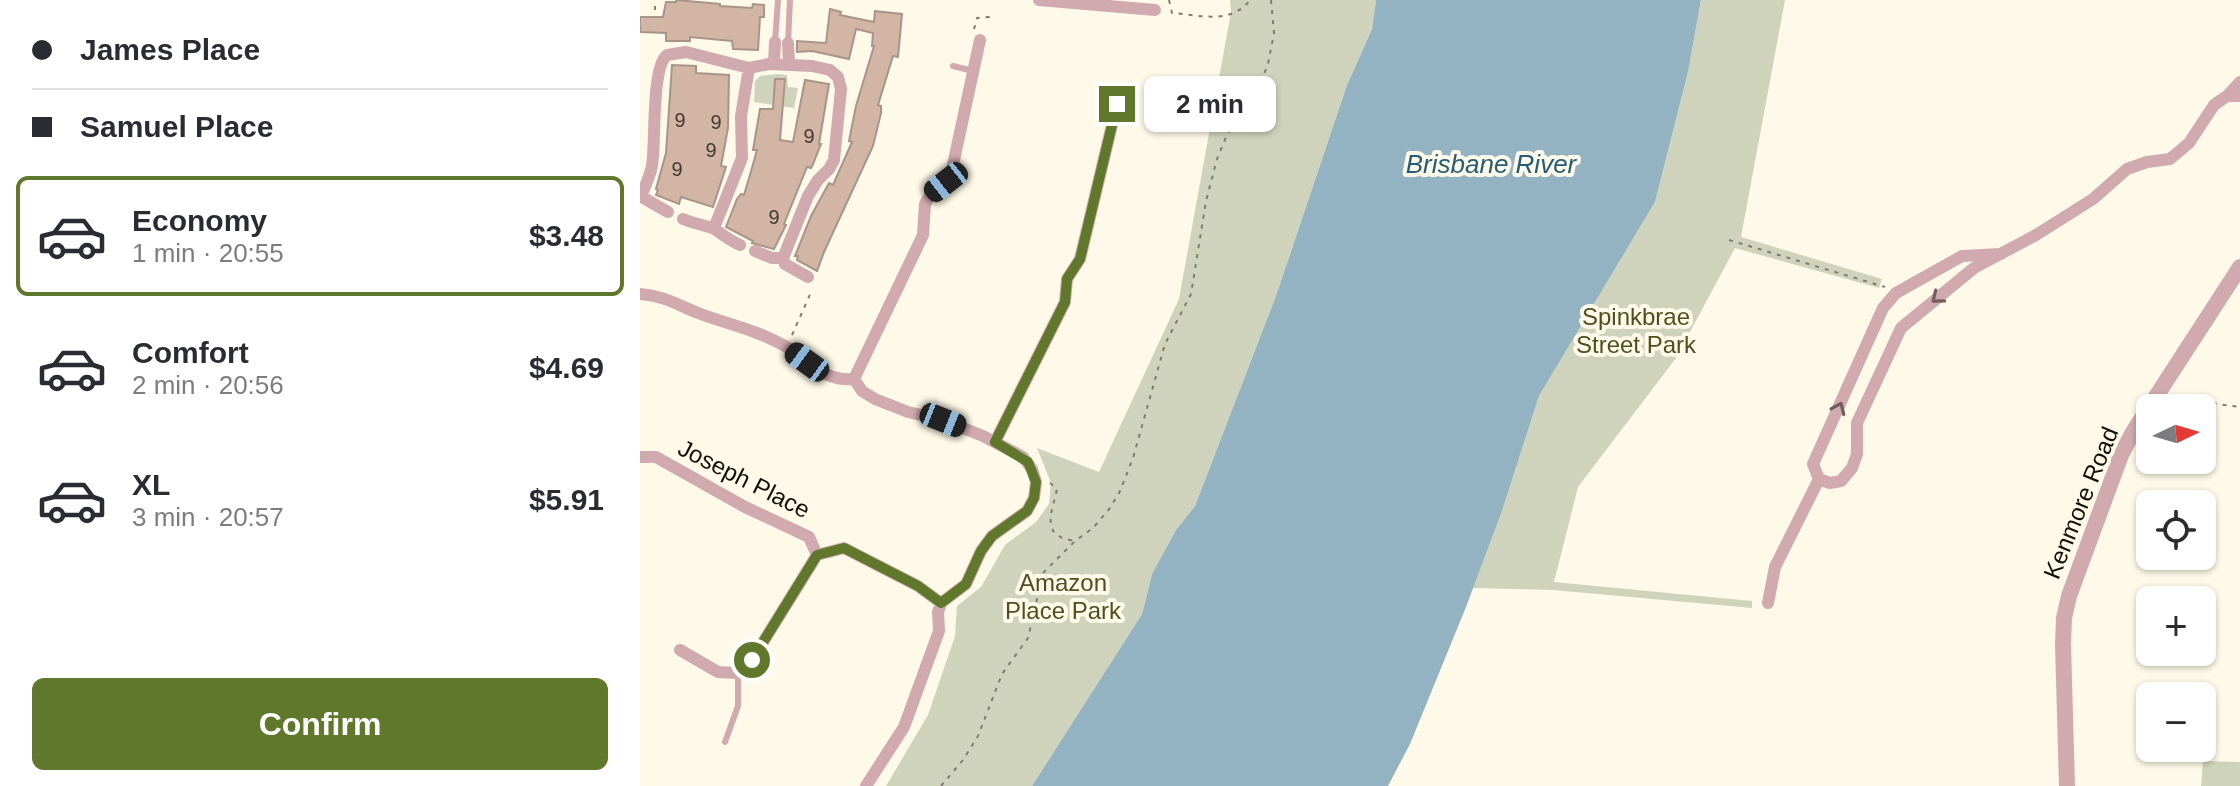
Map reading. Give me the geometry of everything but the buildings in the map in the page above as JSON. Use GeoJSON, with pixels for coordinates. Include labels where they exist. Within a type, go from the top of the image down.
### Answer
{"type":"FeatureCollection","features":[{"type":"Feature","properties":{"kind":"street"},"geometry":{"type":"LineString","coordinates":[[1039,0],[1126,4],[1155,10]]}},
{"type":"Feature","properties":{"kind":"street"},"geometry":{"type":"LineString","coordinates":[[774,63],[782,38]]}},
{"type":"Feature","properties":{"kind":"street"},"geometry":{"type":"LineString","coordinates":[[782,38],[789,63]]}},
{"type":"Feature","properties":{"kind":"street"},"geometry":{"type":"LineString","coordinates":[[854,379],[923,235],[925,204],[951,174],[973,71],[976,39]]}},
{"type":"Feature","properties":{"kind":"street"},"geometry":{"type":"LineString","coordinates":[[668,212],[641,196],[652,166],[652,131],[661,60],[667,55],[686,52],[749,68],[789,63],[830,70],[838,77],[841,89],[834,160],[808,196],[783,258],[785,264],[808,277]]}},
{"type":"Feature","properties":{"kind":"street"},"geometry":{"type":"LineString","coordinates":[[714,228],[742,158],[741,116],[749,68]]}},
{"type":"Feature","properties":{"kind":"street"},"geometry":{"type":"LineString","coordinates":[[2001,254],[1962,256],[1896,293],[1883,308],[1813,464],[1819,479],[1830,483],[1841,481],[1852,468],[1857,454],[1857,423],[1901,328],[1974,268],[2001,254],[2093,199],[2127,169],[2170,159],[2189,143],[2214,105],[2234,96],[2240,82]]}},
{"type":"Feature","properties":{"kind":"street"},"geometry":{"type":"LineString","coordinates":[[995,442],[1065,302],[1067,279],[1080,259],[1117,104]]}},
{"type":"Feature","properties":{"kind":"street"},"geometry":{"type":"LineString","coordinates":[[683,219],[714,228],[740,245]]}},
{"type":"Feature","properties":{"kind":"street"},"geometry":{"type":"LineString","coordinates":[[755,251],[772,258],[783,258]]}},
{"type":"Feature","properties":{"kind":"street","name":"Kenmore Road"},"geometry":{"type":"LineString","coordinates":[[2067,786],[2063,644],[2069,596],[2121,455],[2240,267]]}},
{"type":"Feature","properties":{"kind":"street"},"geometry":{"type":"LineString","coordinates":[[640,294],[662,296],[698,313],[750,329],[786,347],[818,372],[841,381],[854,379]]}},
{"type":"Feature","properties":{"kind":"street"},"geometry":{"type":"LineString","coordinates":[[854,379],[862,391],[875,399],[908,412],[943,420],[1023,457],[1032,469],[1036,482],[1034,498],[1027,511],[992,536],[981,551],[966,584],[941,603],[939,631],[904,727],[866,786]]}},
{"type":"Feature","properties":{"kind":"street","name":"Joseph Place"},"geometry":{"type":"LineString","coordinates":[[640,457],[656,457],[734,501],[809,537],[817,555]]}},
{"type":"Feature","properties":{"kind":"street"},"geometry":{"type":"LineString","coordinates":[[1768,603],[1775,567],[1819,479]]}},
{"type":"Feature","properties":{"kind":"street"},"geometry":{"type":"LineString","coordinates":[[680,650],[718,672],[738,673],[752,660],[817,555],[844,548],[918,586],[941,603]]}},
{"type":"Feature","properties":{"kind":"lane"},"geometry":{"type":"LineString","coordinates":[[778,0],[782,38]]}},
{"type":"Feature","properties":{"kind":"lane"},"geometry":{"type":"LineString","coordinates":[[782,38],[790,0]]}},
{"type":"Feature","properties":{"kind":"lane"},"geometry":{"type":"LineString","coordinates":[[953,66],[973,71]]}},
{"type":"Feature","properties":{"kind":"lane"},"geometry":{"type":"LineString","coordinates":[[725,742],[738,706],[738,673]]}},
{"type":"Feature","properties":{"kind":"path"},"geometry":{"type":"LineString","coordinates":[[655,0],[655,10]]}},
{"type":"Feature","properties":{"kind":"path"},"geometry":{"type":"LineString","coordinates":[[1169,0],[1172,13],[1220,16],[1238,13],[1250,0]]}},
{"type":"Feature","properties":{"kind":"path"},"geometry":{"type":"LineString","coordinates":[[941,786],[978,736],[1002,674],[1028,638],[1043,573],[1093,528],[1110,508],[1133,458],[1165,344],[1191,294],[1206,201],[1217,159],[1227,135],[1268,64],[1274,33],[1271,0]]}},
{"type":"Feature","properties":{"kind":"path"},"geometry":{"type":"LineString","coordinates":[[976,39],[977,18],[989,17],[989,11]]}},
{"type":"Feature","properties":{"kind":"path"},"geometry":{"type":"LineString","coordinates":[[1729,240],[1881,284],[1896,293]]}},
{"type":"Feature","properties":{"kind":"path"},"geometry":{"type":"LineString","coordinates":[[786,347],[816,281],[808,277]]}},
{"type":"Feature","properties":{"kind":"path"},"geometry":{"type":"LineString","coordinates":[[2216,404],[2240,407]]}},
{"type":"Feature","properties":{"kind":"path"},"geometry":{"type":"LineString","coordinates":[[1036,482],[1055,484],[1057,495],[1050,524],[1057,535],[1075,541]]}},
{"type":"Feature","properties":{"kind":"green space","name":"Amazon Place Park"},"geometry":{"type":"Polygon","coordinates":[[[1230,0],[1376,0],[1372,29],[1347,85],[1276,296],[1195,506],[1176,530],[1152,574],[1142,614],[1032,786],[886,786],[928,715],[955,636],[957,606],[981,587],[1005,545],[1036,522],[1049,504],[1051,483],[1037,448],[1099,472],[1179,299],[1231,12],[1230,0]]]}},
{"type":"Feature","properties":{"kind":"green space","name":"Spinkbrae Street Park"},"geometry":{"type":"Polygon","coordinates":[[[1701,0],[1785,0],[1741,237],[1882,279],[1879,288],[1735,248],[1676,358],[1578,487],[1554,582],[1752,601],[1752,608],[1553,590],[1473,588],[1539,396],[1655,202],[1688,72],[1701,0]]]}},
{"type":"Feature","properties":{"kind":"green space"},"geometry":{"type":"Polygon","coordinates":[[[787,75],[788,87],[798,88],[794,108],[754,102],[755,81],[760,76],[787,75]]]}},
{"type":"Feature","properties":{"kind":"green space"},"geometry":{"type":"Polygon","coordinates":[[[2203,762],[2240,762],[2240,786],[2201,786],[2203,762]]]}},
{"type":"Feature","properties":{"kind":"water","name":"Brisbane River"},"geometry":{"type":"Polygon","coordinates":[[[1376,0],[1701,0],[1688,72],[1655,202],[1539,396],[1502,511],[1466,607],[1410,744],[1388,786],[1032,786],[1142,614],[1152,574],[1176,530],[1195,506],[1276,296],[1347,85],[1372,29],[1376,0]]]}},
{"type":"Feature","properties":{"kind":"route"},"geometry":{"type":"LineString","coordinates":[[752,660],[817,555],[844,548],[918,586],[941,603],[966,584],[981,551],[992,536],[1027,511],[1036,491],[1032,469],[1023,457],[995,442],[1065,302],[1067,279],[1080,259],[1087,234],[1117,104]]}}]}
